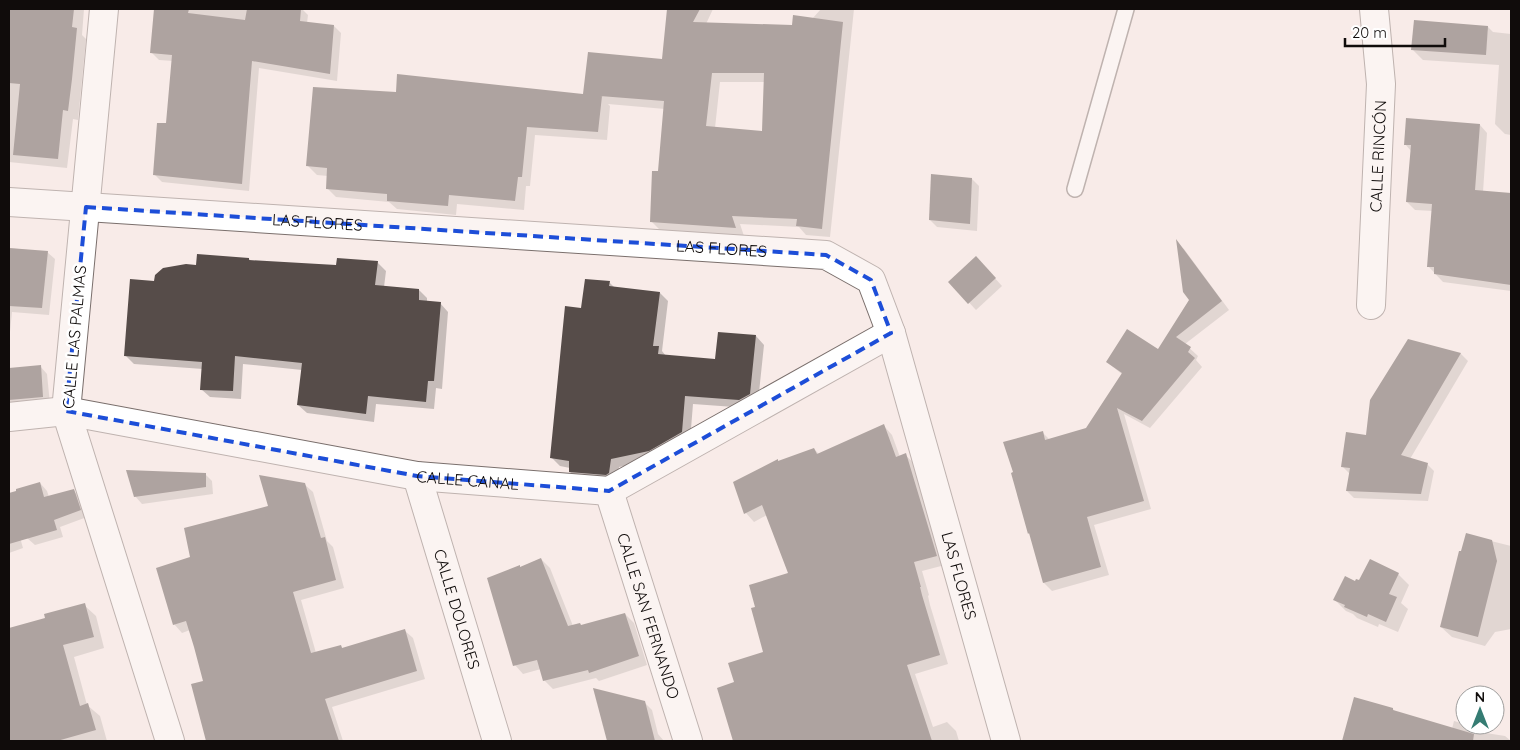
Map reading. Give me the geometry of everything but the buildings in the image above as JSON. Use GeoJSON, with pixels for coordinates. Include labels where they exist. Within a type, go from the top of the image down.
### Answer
{"type":"FeatureCollection","features":[{"type":"Feature","properties":{"kind":"street","name":"CALLE LAS PALMAS"},"geometry":{"type":"LineString","coordinates":[[104,9],[66,411],[170,741]]}},
{"type":"Feature","properties":{"kind":"street","name":"CALLE RINCÓN"},"geometry":{"type":"LineString","coordinates":[[1371,305],[1381,84],[1374,9]]}},
{"type":"Feature","properties":{"kind":"street","name":"LAS FLORES"},"geometry":{"type":"LineString","coordinates":[[9,202],[826,255],[871,280],[891,332],[1006,741]]}},
{"type":"Feature","properties":{"kind":"street"},"geometry":{"type":"LineString","coordinates":[[609,491],[891,332]]}},
{"type":"Feature","properties":{"kind":"street","name":"CALLE CANAL"},"geometry":{"type":"LineString","coordinates":[[9,417],[66,411],[417,476],[609,491]]}},
{"type":"Feature","properties":{"kind":"street","name":"CALLE DOLORES"},"geometry":{"type":"LineString","coordinates":[[417,476],[497,741]]}},
{"type":"Feature","properties":{"kind":"street","name":"CALLE SAN FERNANDO"},"geometry":{"type":"LineString","coordinates":[[609,491],[688,741]]}},
{"type":"Feature","properties":{"kind":"lane"},"geometry":{"type":"LineString","coordinates":[[1074,188],[1126,9]]}},
{"type":"Feature","properties":{"kind":"highlighted area"},"geometry":{"type":"Polygon","coordinates":[[[86,207],[826,255],[871,280],[891,333],[609,491],[417,476],[66,411],[86,207]]]}}]}
